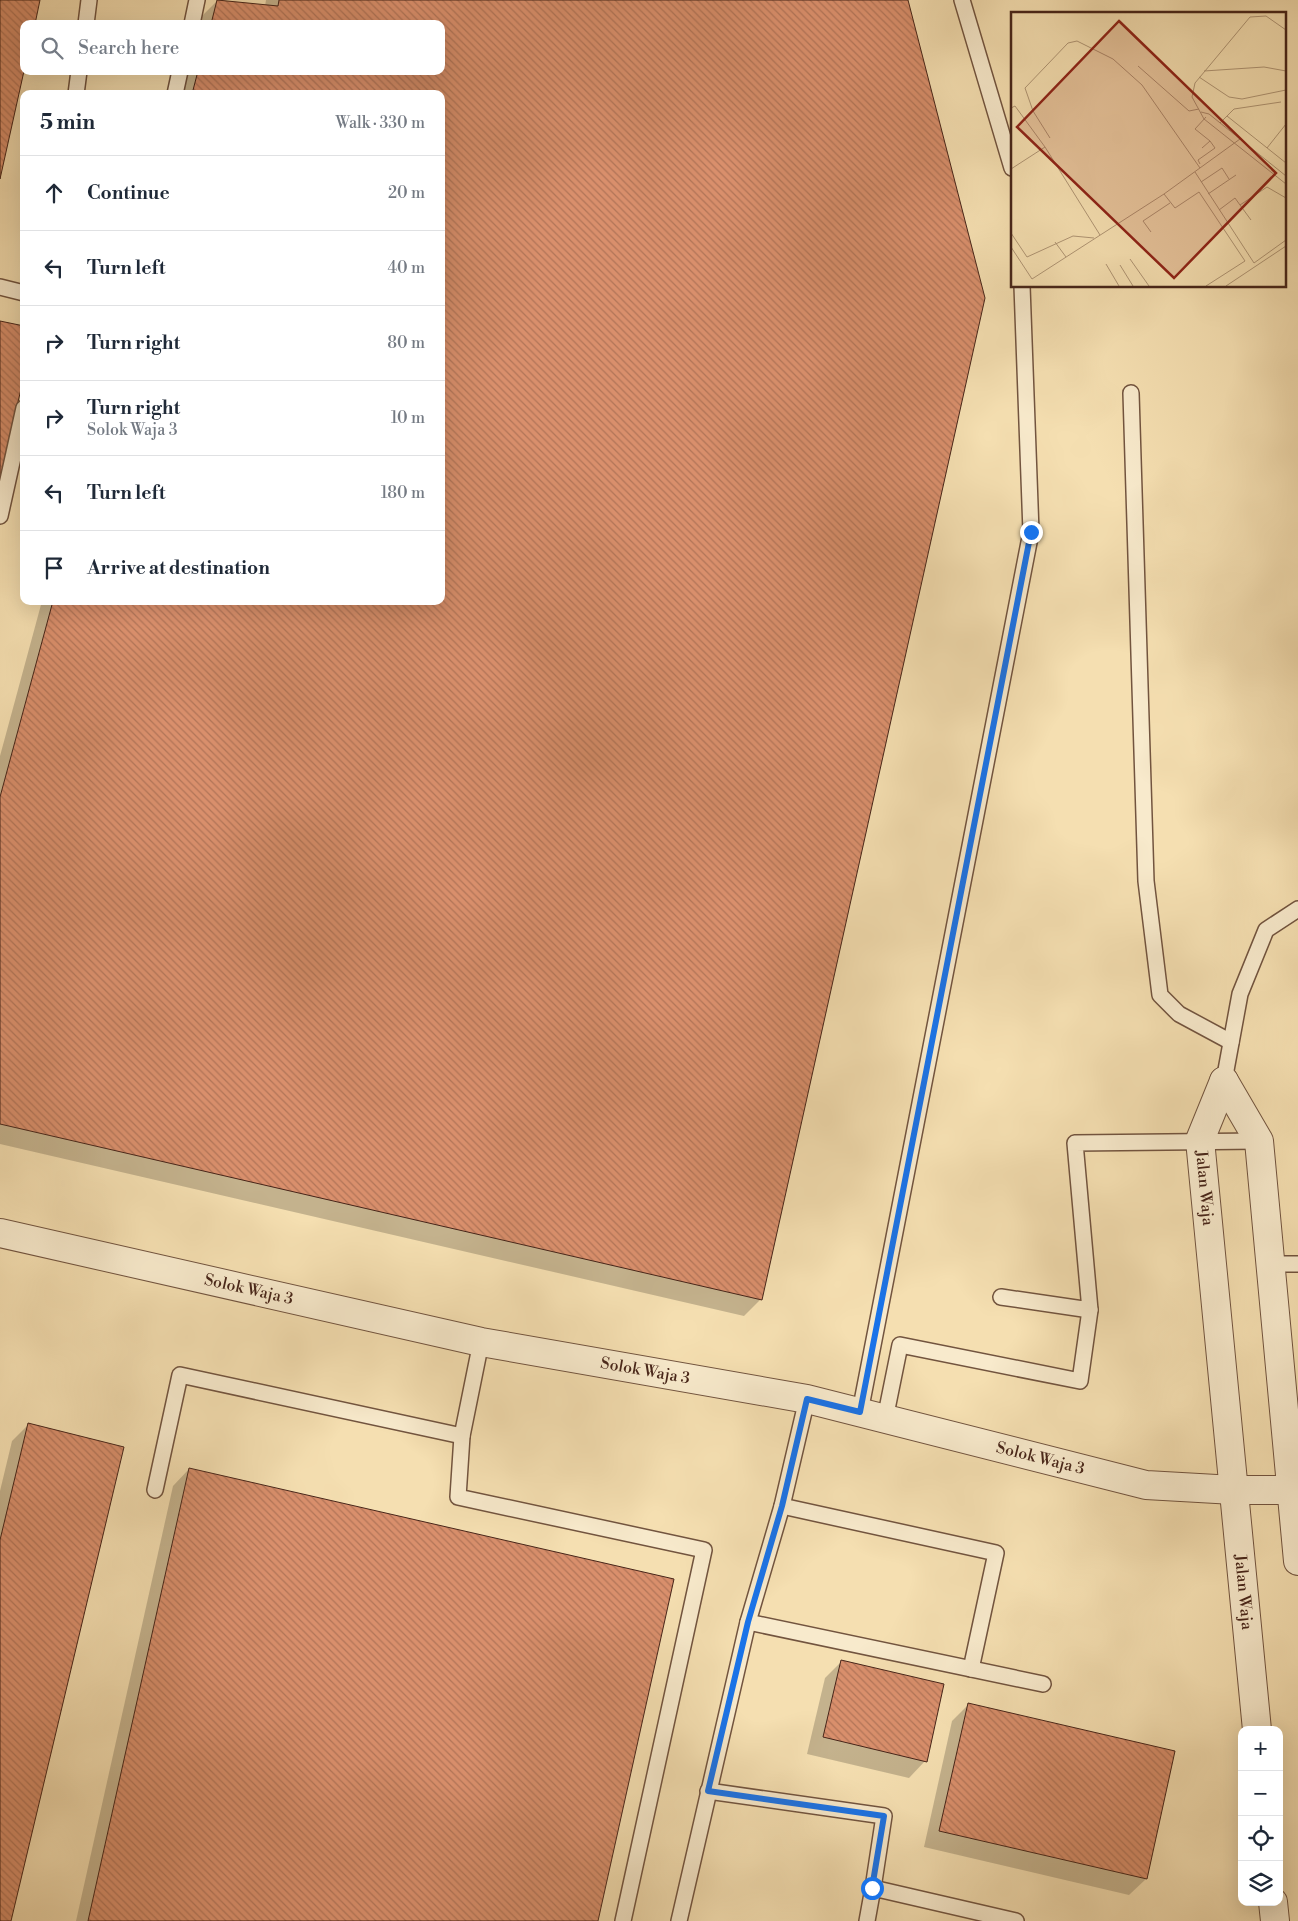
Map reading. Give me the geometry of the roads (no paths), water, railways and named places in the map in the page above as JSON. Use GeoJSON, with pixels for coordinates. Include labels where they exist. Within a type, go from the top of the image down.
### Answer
{"type":"FeatureCollection","features":[{"type":"Feature","properties":{"kind":"street","name":"Jalan Waja"},"geometry":{"type":"LineString","coordinates":[[1224,1081],[1200,1140],[1257,1726]]}},
{"type":"Feature","properties":{"kind":"street"},"geometry":{"type":"LineString","coordinates":[[1224,1081],[1259,1140],[1298,1561]]}},
{"type":"Feature","properties":{"kind":"street","name":"Solok Waja 3"},"geometry":{"type":"LineString","coordinates":[[0,1234],[481,1342],[807,1399],[1146,1485],[1234,1490],[1292,1490]]}},
{"type":"Feature","properties":{"kind":"street"},"geometry":{"type":"LineString","coordinates":[[1273,1906],[1275,1921]]}},
{"type":"Feature","properties":{"kind":"lane"},"geometry":{"type":"LineString","coordinates":[[86,20],[89,0]]}},
{"type":"Feature","properties":{"kind":"lane"},"geometry":{"type":"LineString","coordinates":[[193,20],[197,0]]}},
{"type":"Feature","properties":{"kind":"lane"},"geometry":{"type":"LineString","coordinates":[[962,0],[1011,165]]}},
{"type":"Feature","properties":{"kind":"lane"},"geometry":{"type":"LineString","coordinates":[[77,90],[78,75]]}},
{"type":"Feature","properties":{"kind":"lane"},"geometry":{"type":"LineString","coordinates":[[176,90],[179,75]]}},
{"type":"Feature","properties":{"kind":"lane"},"geometry":{"type":"LineString","coordinates":[[0,287],[20,292]]}},
{"type":"Feature","properties":{"kind":"lane"},"geometry":{"type":"LineString","coordinates":[[872,1415],[1031,532],[1022,288]]}},
{"type":"Feature","properties":{"kind":"lane"},"geometry":{"type":"LineString","coordinates":[[1131,393],[1146,881],[1160,995],[1179,1014],[1232,1042]]}},
{"type":"Feature","properties":{"kind":"lane"},"geometry":{"type":"LineString","coordinates":[[0,516],[20,426]]}},
{"type":"Feature","properties":{"kind":"lane"},"geometry":{"type":"LineString","coordinates":[[1224,1081],[1240,994],[1266,930],[1298,908]]}},
{"type":"Feature","properties":{"kind":"lane"},"geometry":{"type":"LineString","coordinates":[[872,1415],[900,1345],[1080,1381],[1090,1310],[1075,1142],[1259,1140]]}},
{"type":"Feature","properties":{"kind":"lane"},"geometry":{"type":"LineString","coordinates":[[1271,1264],[1298,1264]]}},
{"type":"Feature","properties":{"kind":"lane"},"geometry":{"type":"LineString","coordinates":[[1001,1297],[1090,1310]]}},
{"type":"Feature","properties":{"kind":"lane"},"geometry":{"type":"LineString","coordinates":[[481,1342],[462,1436],[458,1497],[704,1550],[623,1921]]}},
{"type":"Feature","properties":{"kind":"lane"},"geometry":{"type":"LineString","coordinates":[[155,1490],[180,1375],[462,1436]]}},
{"type":"Feature","properties":{"kind":"lane"},"geometry":{"type":"LineString","coordinates":[[679,1921],[748,1622],[782,1506],[807,1399]]}},
{"type":"Feature","properties":{"kind":"lane"},"geometry":{"type":"LineString","coordinates":[[782,1506],[996,1553],[971,1669]]}},
{"type":"Feature","properties":{"kind":"lane"},"geometry":{"type":"LineString","coordinates":[[748,1622],[1043,1684]]}},
{"type":"Feature","properties":{"kind":"lane"},"geometry":{"type":"LineString","coordinates":[[708,1791],[884,1816],[867,1921]]}},
{"type":"Feature","properties":{"kind":"lane"},"geometry":{"type":"LineString","coordinates":[[872,1888],[1016,1921]]}}]}
